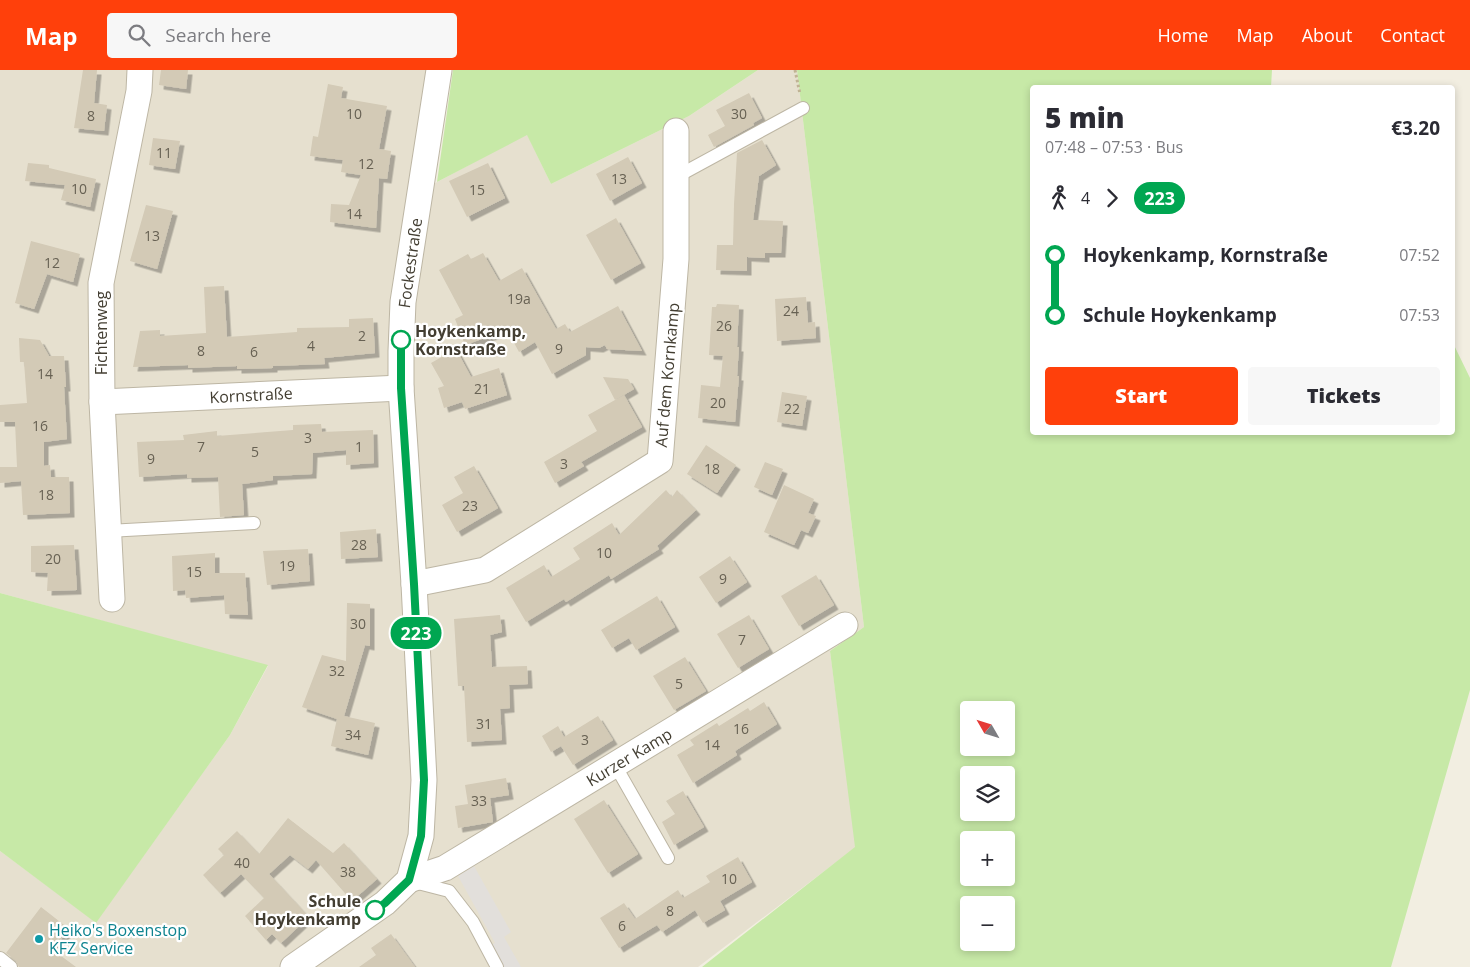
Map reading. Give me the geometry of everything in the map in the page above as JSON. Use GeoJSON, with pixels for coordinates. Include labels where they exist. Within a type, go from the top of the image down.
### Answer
{"type":"FeatureCollection","features":[{"type":"Feature","properties":{"kind":"street","name":"Fichtenweg"},"geometry":{"type":"LineString","coordinates":[[112,599],[102,402],[101,283],[139,91],[140,70]]}},
{"type":"Feature","properties":{"kind":"street","name":"Fockestraße"},"geometry":{"type":"LineString","coordinates":[[409,880],[421,836],[424,780],[401,388],[401,351],[403,302],[439,70]]}},
{"type":"Feature","properties":{"kind":"street","name":"Auf dem Kornkamp"},"geometry":{"type":"LineString","coordinates":[[414,584],[485,570],[660,461],[676,259],[676,131]]}},
{"type":"Feature","properties":{"kind":"street","name":"Kornstraße"},"geometry":{"type":"LineString","coordinates":[[102,402],[401,388]]}},
{"type":"Feature","properties":{"kind":"street","name":"Kurzer Kamp"},"geometry":{"type":"LineString","coordinates":[[409,880],[445,868],[845,625]]}},
{"type":"Feature","properties":{"kind":"street"},"geometry":{"type":"LineString","coordinates":[[293,967],[385,903],[409,880]]}},
{"type":"Feature","properties":{"kind":"lane"},"geometry":{"type":"LineString","coordinates":[[676,177],[803,108]]}},
{"type":"Feature","properties":{"kind":"lane"},"geometry":{"type":"LineString","coordinates":[[108,531],[254,523]]}},
{"type":"Feature","properties":{"kind":"lane"},"geometry":{"type":"LineString","coordinates":[[615,765],[668,858]]}},
{"type":"Feature","properties":{"kind":"lane"},"geometry":{"type":"LineString","coordinates":[[409,880],[449,891],[472,922],[497,967]]}},
{"type":"Feature","properties":{"kind":"lane"},"geometry":{"type":"LineString","coordinates":[[0,958],[11,967]]}},
{"type":"Feature","properties":{"kind":"path"},"geometry":{"type":"LineString","coordinates":[[796,70],[803,108]]}},
{"type":"Feature","properties":{"kind":"shaded area"},"geometry":{"type":"Polygon","coordinates":[[[0,70],[429,70],[413,195],[527,134],[551,184],[689,116],[758,70],[797,70],[864,627],[830,651],[856,847],[698,967],[0,967],[0,851],[96,922],[230,735],[268,666],[0,593],[0,70]]]}},
{"type":"Feature","properties":{"kind":"shaded area"},"geometry":{"type":"Polygon","coordinates":[[[474,866],[511,932],[504,937],[521,967],[503,967],[491,945],[495,943],[458,876],[474,866]]]}},
{"type":"Feature","properties":{"kind":"green space"},"geometry":{"type":"Polygon","coordinates":[[[453,70],[758,70],[689,116],[551,184],[527,135],[437,182],[453,70]]]}},
{"type":"Feature","properties":{"kind":"green space"},"geometry":{"type":"Polygon","coordinates":[[[797,70],[1272,70],[1271,85],[1030,85],[1030,435],[1455,435],[1455,347],[1470,378],[1470,690],[1391,967],[702,967],[855,847],[830,651],[864,627],[797,70]]]}},
{"type":"Feature","properties":{"kind":"green space"},"geometry":{"type":"Polygon","coordinates":[[[0,593],[268,665],[230,735],[96,923],[0,851],[0,593]]]}},
{"type":"Feature","properties":{"kind":"building"},"geometry":{"type":"Polygon","coordinates":[[[83,70],[97,70],[94,103],[107,105],[104,131],[74,128],[83,70]]]}},
{"type":"Feature","properties":{"kind":"building"},"geometry":{"type":"Polygon","coordinates":[[[161,70],[188,70],[186,89],[159,85],[161,70]]]}},
{"type":"Feature","properties":{"kind":"building"},"geometry":{"type":"Polygon","coordinates":[[[328,84],[343,87],[341,98],[387,106],[379,149],[391,151],[387,179],[379,178],[376,228],[330,222],[331,204],[349,205],[361,175],[341,172],[343,160],[310,156],[313,136],[318,137],[328,84]]]}},
{"type":"Feature","properties":{"kind":"building"},"geometry":{"type":"Polygon","coordinates":[[[749,93],[762,118],[753,123],[754,125],[714,147],[708,135],[725,126],[716,110],[749,93]]]}},
{"type":"Feature","properties":{"kind":"building"},"geometry":{"type":"Polygon","coordinates":[[[153,138],[180,141],[175,169],[149,165],[153,138]]]}},
{"type":"Feature","properties":{"kind":"building"},"geometry":{"type":"Polygon","coordinates":[[[762,140],[776,165],[759,176],[753,220],[783,221],[781,253],[765,253],[765,258],[747,257],[747,271],[716,270],[717,245],[733,245],[737,153],[762,140]]]}},
{"type":"Feature","properties":{"kind":"building"},"geometry":{"type":"Polygon","coordinates":[[[628,157],[642,183],[610,201],[596,174],[628,157]]]}},
{"type":"Feature","properties":{"kind":"building"},"geometry":{"type":"Polygon","coordinates":[[[28,163],[49,165],[49,168],[96,179],[90,207],[61,200],[65,185],[25,181],[28,163]]]}},
{"type":"Feature","properties":{"kind":"building"},"geometry":{"type":"Polygon","coordinates":[[[488,163],[505,198],[467,217],[449,181],[488,163]]]}},
{"type":"Feature","properties":{"kind":"building"},"geometry":{"type":"Polygon","coordinates":[[[146,205],[173,211],[157,269],[130,261],[146,205]]]}},
{"type":"Feature","properties":{"kind":"building"},"geometry":{"type":"Polygon","coordinates":[[[616,218],[641,263],[611,280],[586,235],[616,218]]]}},
{"type":"Feature","properties":{"kind":"building"},"geometry":{"type":"Polygon","coordinates":[[[31,241],[80,254],[73,282],[47,274],[34,309],[15,303],[31,241]]]}},
{"type":"Feature","properties":{"kind":"building"},"geometry":{"type":"Polygon","coordinates":[[[483,253],[499,281],[522,268],[556,329],[565,324],[570,332],[618,306],[642,351],[607,349],[605,345],[599,348],[586,347],[586,355],[552,374],[535,342],[519,352],[507,330],[465,345],[455,319],[463,315],[439,270],[468,254],[471,259],[483,253]]]}},
{"type":"Feature","properties":{"kind":"building"},"geometry":{"type":"Polygon","coordinates":[[[224,286],[227,337],[297,332],[297,328],[349,327],[349,319],[373,318],[375,353],[324,358],[325,364],[273,366],[273,368],[237,369],[237,366],[188,368],[188,365],[133,367],[140,331],[160,330],[160,336],[206,333],[204,287],[224,286]]]}},
{"type":"Feature","properties":{"kind":"building"},"geometry":{"type":"Polygon","coordinates":[[[806,297],[808,323],[815,322],[816,338],[777,341],[775,299],[806,297]]]}},
{"type":"Feature","properties":{"kind":"building"},"geometry":{"type":"Polygon","coordinates":[[[717,304],[739,305],[737,376],[739,376],[735,422],[698,418],[701,385],[720,387],[723,356],[709,355],[712,307],[716,307],[717,304]]]}},
{"type":"Feature","properties":{"kind":"building"},"geometry":{"type":"Polygon","coordinates":[[[19,338],[40,340],[49,356],[64,356],[67,439],[44,442],[44,466],[50,465],[51,477],[69,477],[70,513],[23,515],[21,481],[0,483],[0,467],[17,467],[15,422],[0,422],[0,405],[27,403],[24,362],[20,362],[19,338]]]}},
{"type":"Feature","properties":{"kind":"building"},"geometry":{"type":"Polygon","coordinates":[[[456,349],[471,377],[499,368],[507,395],[465,409],[462,402],[444,408],[438,388],[444,386],[431,363],[456,349]]]}},
{"type":"Feature","properties":{"kind":"building"},"geometry":{"type":"Polygon","coordinates":[[[603,377],[628,379],[634,389],[615,400],[603,377]]]}},
{"type":"Feature","properties":{"kind":"building"},"geometry":{"type":"Polygon","coordinates":[[[782,392],[807,396],[802,426],[777,422],[782,392]]]}},
{"type":"Feature","properties":{"kind":"building"},"geometry":{"type":"Polygon","coordinates":[[[624,395],[642,427],[581,462],[584,466],[555,483],[544,462],[597,431],[588,415],[624,395]]]}},
{"type":"Feature","properties":{"kind":"building"},"geometry":{"type":"Polygon","coordinates":[[[321,424],[322,432],[373,430],[374,463],[346,465],[346,450],[313,453],[312,474],[273,476],[273,480],[242,484],[244,515],[220,517],[218,477],[187,478],[187,474],[139,477],[137,442],[184,440],[183,435],[217,431],[217,436],[293,430],[293,425],[321,424]]]}},
{"type":"Feature","properties":{"kind":"building"},"geometry":{"type":"Polygon","coordinates":[[[706,445],[736,465],[717,493],[687,474],[706,445]]]}},
{"type":"Feature","properties":{"kind":"building"},"geometry":{"type":"Polygon","coordinates":[[[765,462],[783,469],[772,495],[754,487],[765,462]]]}},
{"type":"Feature","properties":{"kind":"building"},"geometry":{"type":"Polygon","coordinates":[[[474,466],[498,508],[457,532],[442,505],[463,493],[454,477],[474,466]]]}},
{"type":"Feature","properties":{"kind":"building"},"geometry":{"type":"Polygon","coordinates":[[[784,485],[814,499],[808,513],[816,516],[808,533],[801,530],[794,545],[764,532],[784,485]]]}},
{"type":"Feature","properties":{"kind":"building"},"geometry":{"type":"Polygon","coordinates":[[[666,490],[672,497],[677,490],[696,510],[657,546],[659,549],[611,579],[609,575],[566,602],[564,599],[526,622],[506,588],[544,565],[551,577],[580,559],[573,548],[612,523],[619,535],[666,490]]]}},
{"type":"Feature","properties":{"kind":"building"},"geometry":{"type":"Polygon","coordinates":[[[376,529],[378,557],[341,559],[340,532],[376,529]]]}},
{"type":"Feature","properties":{"kind":"building"},"geometry":{"type":"Polygon","coordinates":[[[74,545],[77,590],[47,591],[48,573],[31,572],[31,546],[74,545]]]}},
{"type":"Feature","properties":{"kind":"building"},"geometry":{"type":"Polygon","coordinates":[[[308,549],[310,581],[267,585],[263,551],[308,549]]]}},
{"type":"Feature","properties":{"kind":"building"},"geometry":{"type":"Polygon","coordinates":[[[215,553],[215,573],[245,573],[248,615],[225,614],[224,595],[186,598],[185,590],[173,591],[172,556],[215,553]]]}},
{"type":"Feature","properties":{"kind":"building"},"geometry":{"type":"Polygon","coordinates":[[[730,556],[747,582],[716,603],[699,577],[730,556]]]}},
{"type":"Feature","properties":{"kind":"building"},"geometry":{"type":"Polygon","coordinates":[[[816,575],[834,605],[799,626],[781,596],[816,575]]]}},
{"type":"Feature","properties":{"kind":"building"},"geometry":{"type":"Polygon","coordinates":[[[657,596],[675,627],[636,650],[629,638],[612,648],[601,630],[657,596]]]}},
{"type":"Feature","properties":{"kind":"building"},"geometry":{"type":"Polygon","coordinates":[[[347,603],[370,604],[370,646],[365,645],[344,716],[375,723],[368,755],[331,746],[337,719],[302,707],[322,655],[346,661],[347,603]]]}},
{"type":"Feature","properties":{"kind":"building"},"geometry":{"type":"Polygon","coordinates":[[[500,615],[502,632],[490,635],[492,667],[527,666],[528,684],[509,685],[510,708],[500,709],[502,740],[467,742],[464,686],[458,686],[454,619],[500,615]]]}},
{"type":"Feature","properties":{"kind":"building"},"geometry":{"type":"Polygon","coordinates":[[[749,615],[769,649],[738,668],[717,634],[749,615]]]}},
{"type":"Feature","properties":{"kind":"building"},"geometry":{"type":"Polygon","coordinates":[[[685,657],[706,691],[674,710],[653,676],[685,657]]]}},
{"type":"Feature","properties":{"kind":"building"},"geometry":{"type":"Polygon","coordinates":[[[764,702],[777,724],[735,751],[737,755],[693,783],[677,755],[694,745],[690,740],[717,723],[719,726],[748,708],[750,711],[764,702]]]}},
{"type":"Feature","properties":{"kind":"building"},"geometry":{"type":"Polygon","coordinates":[[[598,716],[613,740],[573,765],[561,746],[551,752],[542,736],[558,726],[564,737],[598,716]]]}},
{"type":"Feature","properties":{"kind":"building"},"geometry":{"type":"Polygon","coordinates":[[[506,778],[509,795],[490,798],[493,822],[458,828],[455,806],[468,804],[465,785],[506,778]]]}},
{"type":"Feature","properties":{"kind":"building"},"geometry":{"type":"Polygon","coordinates":[[[683,791],[704,827],[674,845],[662,822],[675,814],[666,801],[683,791]]]}},
{"type":"Feature","properties":{"kind":"building"},"geometry":{"type":"Polygon","coordinates":[[[604,800],[638,854],[608,873],[574,819],[604,800]]]}},
{"type":"Feature","properties":{"kind":"building"},"geometry":{"type":"Polygon","coordinates":[[[288,818],[333,853],[344,843],[377,879],[352,901],[316,860],[308,869],[290,855],[269,874],[309,917],[281,943],[272,934],[266,940],[245,916],[264,898],[241,874],[220,893],[203,875],[224,855],[218,849],[237,831],[259,854],[288,818]]]}},
{"type":"Feature","properties":{"kind":"building"},"geometry":{"type":"Polygon","coordinates":[[[738,857],[752,882],[720,901],[725,910],[703,923],[695,910],[662,932],[657,925],[619,948],[600,918],[624,903],[635,919],[678,890],[683,898],[710,882],[706,876],[738,857]]]}},
{"type":"Feature","properties":{"kind":"building","name":"Heiko's Boxenstop KFZ Service"},"geometry":{"type":"Polygon","coordinates":[[[41,907],[69,929],[53,950],[76,967],[19,967],[16,961],[6,953],[41,907]]]}},
{"type":"Feature","properties":{"kind":"building"},"geometry":{"type":"Polygon","coordinates":[[[391,934],[415,967],[359,967],[376,955],[371,948],[391,934]]]}},
{"type":"Feature","properties":{"kind":"bus line","name":"223"},"geometry":{"type":"LineString","coordinates":[[375,910],[409,880],[421,836],[424,780],[401,388],[401,340]]}},
{"type":"Feature","properties":{"kind":"place","name":"Hoykenkamp, Kornstraße"},"geometry":{"type":"Point","coordinates":[401,340]}},
{"type":"Feature","properties":{"kind":"place","name":"Schule Hoykenkamp"},"geometry":{"type":"Point","coordinates":[375,910]}},
{"type":"Feature","properties":{"kind":"place","name":"Heiko's Boxenstop KFZ Service"},"geometry":{"type":"Point","coordinates":[39,939]}}]}
